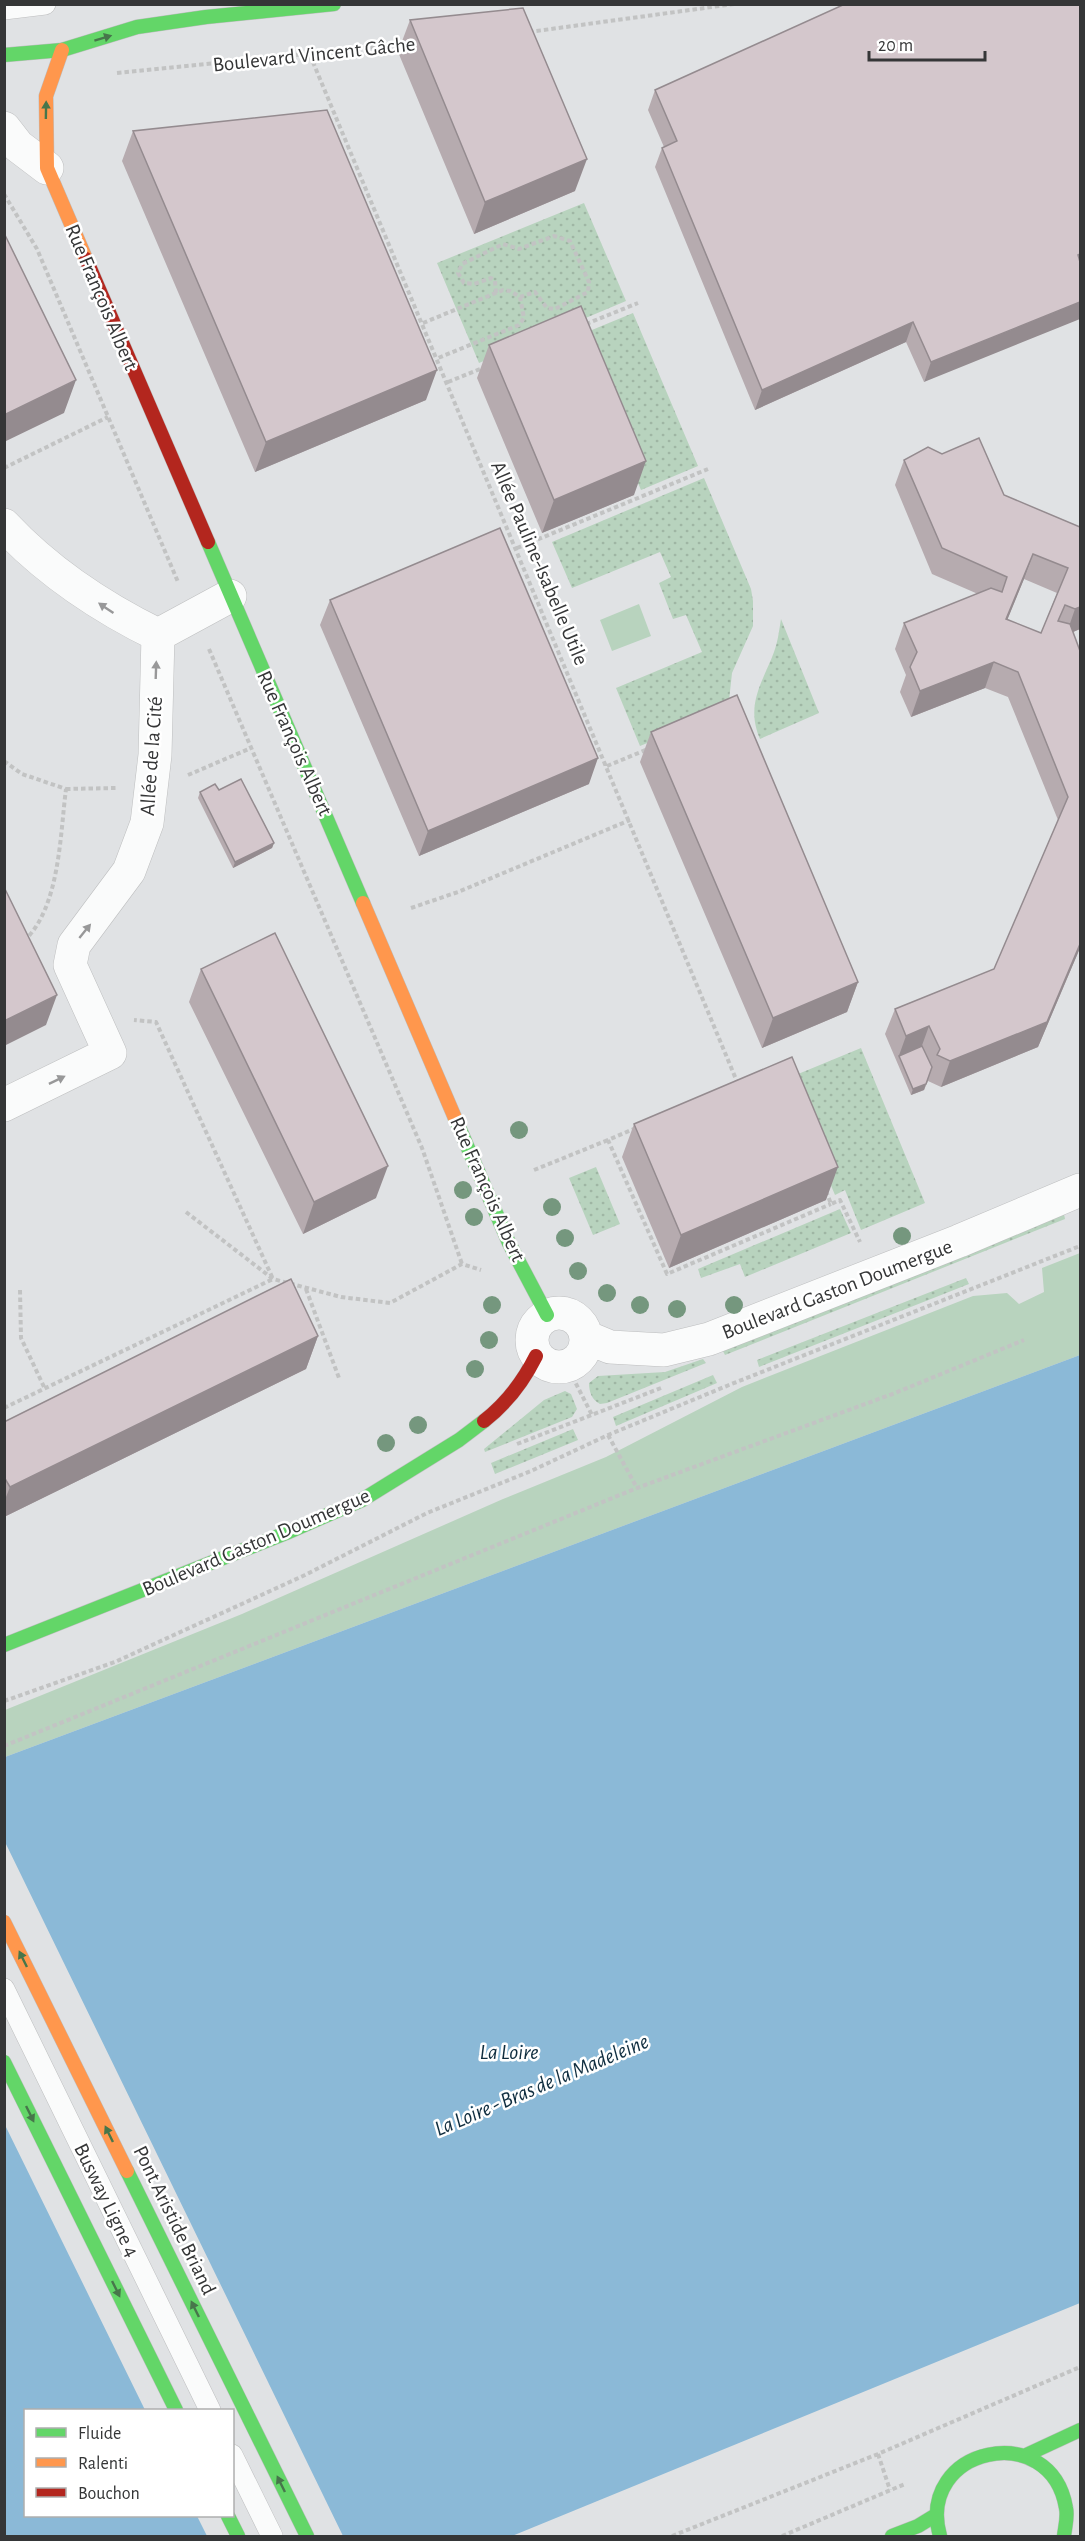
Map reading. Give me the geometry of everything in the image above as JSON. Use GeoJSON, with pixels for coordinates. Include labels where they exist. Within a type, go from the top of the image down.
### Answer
{"type":"FeatureCollection","features":[{"type":"Feature","properties":{"kind":"street"},"geometry":{"type":"LineString","coordinates":[[4,55],[62,50],[137,27],[206,17],[329,5]]}},
{"type":"Feature","properties":{"kind":"street","name":"Rue François Albert"},"geometry":{"type":"LineString","coordinates":[[62,50],[46,96],[47,168],[509,1243],[547,1315]]}},
{"type":"Feature","properties":{"kind":"street","name":"Rue François Albert"},"geometry":{"type":"LineString","coordinates":[[4,128],[18,146],[47,168]]}},
{"type":"Feature","properties":{"kind":"street"},"geometry":{"type":"LineString","coordinates":[[4,525],[25,548],[80,591],[117,615],[158,635],[230,596]]}},
{"type":"Feature","properties":{"kind":"street","name":"Allée de la Cité"},"geometry":{"type":"LineString","coordinates":[[4,1105],[110,1053],[70,965],[74,945],[129,871],[147,823],[155,755],[158,635]]}},
{"type":"Feature","properties":{"kind":"street","name":"Boulevard Gaston Doumergue"},"geometry":{"type":"LineString","coordinates":[[586,1337],[610,1347],[664,1350],[709,1339],[882,1272],[1080,1190]]}},
{"type":"Feature","properties":{"kind":"street"},"geometry":{"type":"LineString","coordinates":[[556,1312],[572,1316],[584,1329],[586,1337],[582,1355],[567,1366],[550,1366],[536,1356],[532,1347],[534,1329],[547,1315],[556,1312]]}},
{"type":"Feature","properties":{"kind":"street","name":"Boulevard Gaston Doumergue"},"geometry":{"type":"LineString","coordinates":[[4,1645],[286,1533],[362,1500],[459,1440],[499,1409],[524,1380],[536,1356]]}},
{"type":"Feature","properties":{"kind":"street","name":"Pont Aristide Briand"},"geometry":{"type":"LineString","coordinates":[[4,1922],[307,2536]]}},
{"type":"Feature","properties":{"kind":"street"},"geometry":{"type":"LineString","coordinates":[[4,2062],[176,2409]]}},
{"type":"Feature","properties":{"kind":"street"},"geometry":{"type":"LineString","coordinates":[[1024,2456],[1080,2430]]}},
{"type":"Feature","properties":{"kind":"street"},"geometry":{"type":"LineString","coordinates":[[940,2536],[936,2515],[944,2487],[958,2469],[968,2462],[978,2456],[1001,2452],[1024,2456],[1045,2468],[1060,2488],[1070,2526]]}},
{"type":"Feature","properties":{"kind":"street"},"geometry":{"type":"LineString","coordinates":[[892,2536],[918,2526],[936,2515]]}},
{"type":"Feature","properties":{"kind":"street"},"geometry":{"type":"LineString","coordinates":[[228,2517],[238,2536]]}},
{"type":"Feature","properties":{"kind":"lane"},"geometry":{"type":"LineString","coordinates":[[4,9],[45,4]]}},
{"type":"Feature","properties":{"kind":"lane","name":"Busway Ligne 4"},"geometry":{"type":"LineString","coordinates":[[4,1989],[210,2409]]}},
{"type":"Feature","properties":{"kind":"lane"},"geometry":{"type":"LineString","coordinates":[[234,2460],[272,2536]]}},
{"type":"Feature","properties":{"kind":"path"},"geometry":{"type":"LineString","coordinates":[[524,32],[734,4]]}},
{"type":"Feature","properties":{"kind":"path","name":"Boulevard Vincent Gâche"},"geometry":{"type":"LineString","coordinates":[[116,74],[406,44]]}},
{"type":"Feature","properties":{"kind":"path","name":"Allée Pauline-Isabelle Utile"},"geometry":{"type":"LineString","coordinates":[[310,55],[739,1085]]}},
{"type":"Feature","properties":{"kind":"path"},"geometry":{"type":"LineString","coordinates":[[4,194],[37,249],[182,591]]}},
{"type":"Feature","properties":{"kind":"path"},"geometry":{"type":"LineString","coordinates":[[496,293],[495,281],[491,278],[474,284],[464,283],[458,273],[462,264],[503,244],[519,249],[554,237],[570,240],[588,282],[588,292],[555,309],[547,308],[535,292],[520,297]]}},
{"type":"Feature","properties":{"kind":"path"},"geometry":{"type":"LineString","coordinates":[[423,323],[496,293],[510,291],[520,297],[524,318],[519,325],[438,358]]}},
{"type":"Feature","properties":{"kind":"path"},"geometry":{"type":"LineString","coordinates":[[585,325],[638,303]]}},
{"type":"Feature","properties":{"kind":"path"},"geometry":{"type":"LineString","coordinates":[[448,382],[490,364]]}},
{"type":"Feature","properties":{"kind":"path"},"geometry":{"type":"LineString","coordinates":[[4,468],[108,417]]}},
{"type":"Feature","properties":{"kind":"path"},"geometry":{"type":"LineString","coordinates":[[517,548],[708,469]]}},
{"type":"Feature","properties":{"kind":"path"},"geometry":{"type":"LineString","coordinates":[[186,1212],[273,1279],[341,1297],[390,1303],[462,1264],[422,1148],[210,650]]}},
{"type":"Feature","properties":{"kind":"path"},"geometry":{"type":"LineString","coordinates":[[607,766],[652,747]]}},
{"type":"Feature","properties":{"kind":"path"},"geometry":{"type":"LineString","coordinates":[[4,761],[22,774],[66,789],[56,876],[36,929],[19,946]]}},
{"type":"Feature","properties":{"kind":"path"},"geometry":{"type":"LineString","coordinates":[[411,908],[458,892],[630,820]]}},
{"type":"Feature","properties":{"kind":"path"},"geometry":{"type":"LineString","coordinates":[[92,1015],[156,1022],[273,1279]]}},
{"type":"Feature","properties":{"kind":"path"},"geometry":{"type":"LineString","coordinates":[[728,1090],[749,1081]]}},
{"type":"Feature","properties":{"kind":"path"},"geometry":{"type":"LineString","coordinates":[[534,1170],[641,1126]]}},
{"type":"Feature","properties":{"kind":"path"},"geometry":{"type":"LineString","coordinates":[[608,1140],[667,1274],[840,1200],[859,1241],[882,1272]]}},
{"type":"Feature","properties":{"kind":"path"},"geometry":{"type":"LineString","coordinates":[[823,1183],[831,1204]]}},
{"type":"Feature","properties":{"kind":"path"},"geometry":{"type":"LineString","coordinates":[[4,1701],[115,1662],[305,1575],[427,1513],[531,1471],[608,1435],[740,1380],[1080,1246]]}},
{"type":"Feature","properties":{"kind":"path"},"geometry":{"type":"LineString","coordinates":[[4,1408],[273,1279]]}},
{"type":"Feature","properties":{"kind":"path"},"geometry":{"type":"LineString","coordinates":[[305,1288],[339,1378]]}},
{"type":"Feature","properties":{"kind":"path"},"geometry":{"type":"LineString","coordinates":[[20,1290],[21,1338],[45,1389]]}},
{"type":"Feature","properties":{"kind":"path"},"geometry":{"type":"LineString","coordinates":[[4,1746],[638,1488],[895,1393],[1024,1340]]}},
{"type":"Feature","properties":{"kind":"path"},"geometry":{"type":"LineString","coordinates":[[567,1366],[592,1415]]}},
{"type":"Feature","properties":{"kind":"path"},"geometry":{"type":"LineString","coordinates":[[608,1435],[638,1488]]}},
{"type":"Feature","properties":{"kind":"path"},"geometry":{"type":"LineString","coordinates":[[672,2536],[878,2454],[1080,2367]]}},
{"type":"Feature","properties":{"kind":"path"},"geometry":{"type":"LineString","coordinates":[[782,2536],[890,2490],[878,2454]]}},
{"type":"Feature","properties":{"kind":"green space"},"geometry":{"type":"Polygon","coordinates":[[[584,203],[626,301],[479,363],[437,263],[584,203]]]}},
{"type":"Feature","properties":{"kind":"green space"},"geometry":{"type":"Polygon","coordinates":[[[633,313],[698,466],[641,490],[575,337],[633,313]]]}},
{"type":"Feature","properties":{"kind":"green space"},"geometry":{"type":"Polygon","coordinates":[[[704,478],[751,589],[753,626],[732,673],[728,710],[640,746],[616,688],[702,652],[686,615],[673,619],[659,583],[671,577],[660,552],[572,588],[552,542],[704,478]]]}},
{"type":"Feature","properties":{"kind":"green space"},"geometry":{"type":"Polygon","coordinates":[[[639,604],[651,636],[612,651],[600,620],[639,604]]]}},
{"type":"Feature","properties":{"kind":"green space"},"geometry":{"type":"Polygon","coordinates":[[[781,619],[819,713],[760,739],[754,715],[755,704],[775,648],[781,619]]]}},
{"type":"Feature","properties":{"kind":"green space"},"geometry":{"type":"Polygon","coordinates":[[[861,1048],[925,1203],[861,1230],[845,1190],[835,1195],[786,1079],[861,1048]]]}},
{"type":"Feature","properties":{"kind":"green space"},"geometry":{"type":"Polygon","coordinates":[[[596,1167],[620,1224],[593,1235],[569,1178],[596,1167]]]}},
{"type":"Feature","properties":{"kind":"green space"},"geometry":{"type":"Polygon","coordinates":[[[840,1209],[851,1233],[745,1277],[740,1264],[701,1278],[698,1269],[840,1209]]]}},
{"type":"Feature","properties":{"kind":"green space"},"geometry":{"type":"Polygon","coordinates":[[[1064,1214],[1065,1219],[725,1355],[723,1351],[1064,1214]]]}},
{"type":"Feature","properties":{"kind":"green space"},"geometry":{"type":"Polygon","coordinates":[[[1080,1253],[1080,1355],[5,1757],[5,1710],[242,1614],[503,1499],[606,1457],[742,1387],[973,1296],[1007,1293],[1019,1304],[1044,1292],[1042,1268],[1080,1253]]]}},
{"type":"Feature","properties":{"kind":"green space"},"geometry":{"type":"Polygon","coordinates":[[[966,1278],[969,1284],[759,1367],[757,1360],[966,1278]]]}},
{"type":"Feature","properties":{"kind":"green space"},"geometry":{"type":"Polygon","coordinates":[[[703,1359],[706,1363],[607,1403],[600,1404],[590,1393],[589,1383],[598,1376],[665,1372],[703,1359]]]}},
{"type":"Feature","properties":{"kind":"green space"},"geometry":{"type":"Polygon","coordinates":[[[713,1375],[717,1383],[616,1426],[613,1417],[713,1375]]]}},
{"type":"Feature","properties":{"kind":"green space"},"geometry":{"type":"Polygon","coordinates":[[[565,1391],[571,1394],[577,1409],[572,1417],[485,1452],[484,1449],[544,1400],[565,1391]]]}},
{"type":"Feature","properties":{"kind":"green space"},"geometry":{"type":"Polygon","coordinates":[[[573,1429],[578,1440],[495,1474],[491,1463],[573,1429]]]}},
{"type":"Feature","properties":{"kind":"water","name":"La Loire"},"geometry":{"type":"Polygon","coordinates":[[[1080,1355],[1080,2303],[512,2536],[5,2536],[5,1757],[1080,1355]]]}},
{"type":"Feature","properties":{"kind":"pier"},"geometry":{"type":"Polygon","coordinates":[[[5,1842],[343,2536],[207,2536],[198,2517],[234,2517],[234,2409],[145,2409],[4,2123],[5,1842]]]}},
{"type":"Feature","properties":{"kind":"building"},"geometry":{"type":"Polygon","coordinates":[[[845,4],[1080,4],[1080,254],[1078,255],[1080,302],[931,362],[913,322],[762,390],[662,148],[677,141],[655,90],[845,4]]]}},
{"type":"Feature","properties":{"kind":"building"},"geometry":{"type":"Polygon","coordinates":[[[523,8],[587,159],[485,202],[410,20],[523,8]]]}},
{"type":"Feature","properties":{"kind":"building"},"geometry":{"type":"Polygon","coordinates":[[[327,110],[437,370],[266,442],[133,131],[327,110]]]}},
{"type":"Feature","properties":{"kind":"building"},"geometry":{"type":"Polygon","coordinates":[[[4,233],[76,380],[4,415],[4,233]]]}},
{"type":"Feature","properties":{"kind":"building"},"geometry":{"type":"Polygon","coordinates":[[[581,306],[646,461],[554,500],[489,345],[581,306]]]}},
{"type":"Feature","properties":{"kind":"building"},"geometry":{"type":"Polygon","coordinates":[[[979,438],[1004,495],[1080,527],[1080,607],[1075,609],[1065,605],[1058,621],[1070,624],[1080,651],[1080,944],[1047,1022],[950,1061],[937,1055],[940,1049],[929,1026],[906,1036],[895,1009],[994,969],[1068,797],[1018,672],[994,662],[920,691],[910,667],[917,652],[904,623],[991,588],[1002,592],[1007,577],[942,548],[904,460],[928,447],[942,454],[979,438]],[[1033,554],[1006,619],[1041,633],[1068,568],[1033,554]]]}},
{"type":"Feature","properties":{"kind":"building"},"geometry":{"type":"Polygon","coordinates":[[[500,528],[598,758],[428,831],[330,600],[500,528]]]}},
{"type":"Feature","properties":{"kind":"building"},"geometry":{"type":"Polygon","coordinates":[[[737,695],[858,982],[773,1018],[651,732],[737,695]]]}},
{"type":"Feature","properties":{"kind":"building"},"geometry":{"type":"Polygon","coordinates":[[[241,779],[274,843],[235,862],[200,792],[215,784],[219,790],[241,779]]]}},
{"type":"Feature","properties":{"kind":"building"},"geometry":{"type":"Polygon","coordinates":[[[4,887],[57,995],[4,1021],[4,887]]]}},
{"type":"Feature","properties":{"kind":"building"},"geometry":{"type":"Polygon","coordinates":[[[275,933],[388,1166],[314,1202],[201,969],[275,933]]]}},
{"type":"Feature","properties":{"kind":"building"},"geometry":{"type":"Polygon","coordinates":[[[922,1046],[932,1067],[926,1084],[913,1089],[899,1056],[922,1046]]]}},
{"type":"Feature","properties":{"kind":"building"},"geometry":{"type":"Polygon","coordinates":[[[792,1057],[838,1167],[681,1235],[634,1124],[792,1057]]]}},
{"type":"Feature","properties":{"kind":"building"},"geometry":{"type":"Polygon","coordinates":[[[291,1279],[318,1336],[10,1487],[4,1477],[4,1422],[291,1279]]]}},
{"type":"Feature","properties":{"kind":"traffic: fast"},"geometry":{"type":"LineString","coordinates":[[4,55],[62,50],[137,27],[206,17],[334,4]]}},
{"type":"Feature","properties":{"kind":"traffic: fast"},"geometry":{"type":"LineString","coordinates":[[208,542],[363,903]]}},
{"type":"Feature","properties":{"kind":"traffic: fast"},"geometry":{"type":"LineString","coordinates":[[455,1118],[509,1243],[547,1315]]}},
{"type":"Feature","properties":{"kind":"traffic: fast"},"geometry":{"type":"LineString","coordinates":[[4,1645],[286,1533],[362,1500],[459,1440],[484,1421]]}},
{"type":"Feature","properties":{"kind":"traffic: fast"},"geometry":{"type":"LineString","coordinates":[[4,2062],[176,2409]]}},
{"type":"Feature","properties":{"kind":"traffic: fast"},"geometry":{"type":"LineString","coordinates":[[127,2171],[307,2536]]}},
{"type":"Feature","properties":{"kind":"traffic: fast"},"geometry":{"type":"LineString","coordinates":[[1024,2456],[1080,2430]]}},
{"type":"Feature","properties":{"kind":"traffic: fast"},"geometry":{"type":"LineString","coordinates":[[940,2536],[938,2506],[947,2481],[965,2464],[988,2455],[1013,2454],[1036,2462],[1055,2480],[1066,2508],[1064,2536]]}},
{"type":"Feature","properties":{"kind":"traffic: fast"},"geometry":{"type":"LineString","coordinates":[[892,2536],[918,2526],[936,2515]]}},
{"type":"Feature","properties":{"kind":"traffic: fast"},"geometry":{"type":"LineString","coordinates":[[228,2517],[238,2536]]}},
{"type":"Feature","properties":{"kind":"traffic: slow"},"geometry":{"type":"LineString","coordinates":[[62,50],[46,96],[47,168],[86,259]]}},
{"type":"Feature","properties":{"kind":"traffic: slow"},"geometry":{"type":"LineString","coordinates":[[363,903],[455,1118]]}},
{"type":"Feature","properties":{"kind":"traffic: slow"},"geometry":{"type":"LineString","coordinates":[[4,1922],[127,2171]]}},
{"type":"Feature","properties":{"kind":"traffic: jam"},"geometry":{"type":"LineString","coordinates":[[86,259],[208,542]]}},
{"type":"Feature","properties":{"kind":"traffic: jam"},"geometry":{"type":"LineString","coordinates":[[484,1421],[514,1392],[536,1356]]}},
{"type":"Feature","properties":{"kind":"water label","name":"La Loire - Bras de la Madeleine"},"geometry":{"type":"Point","coordinates":[541,2084]}}]}
